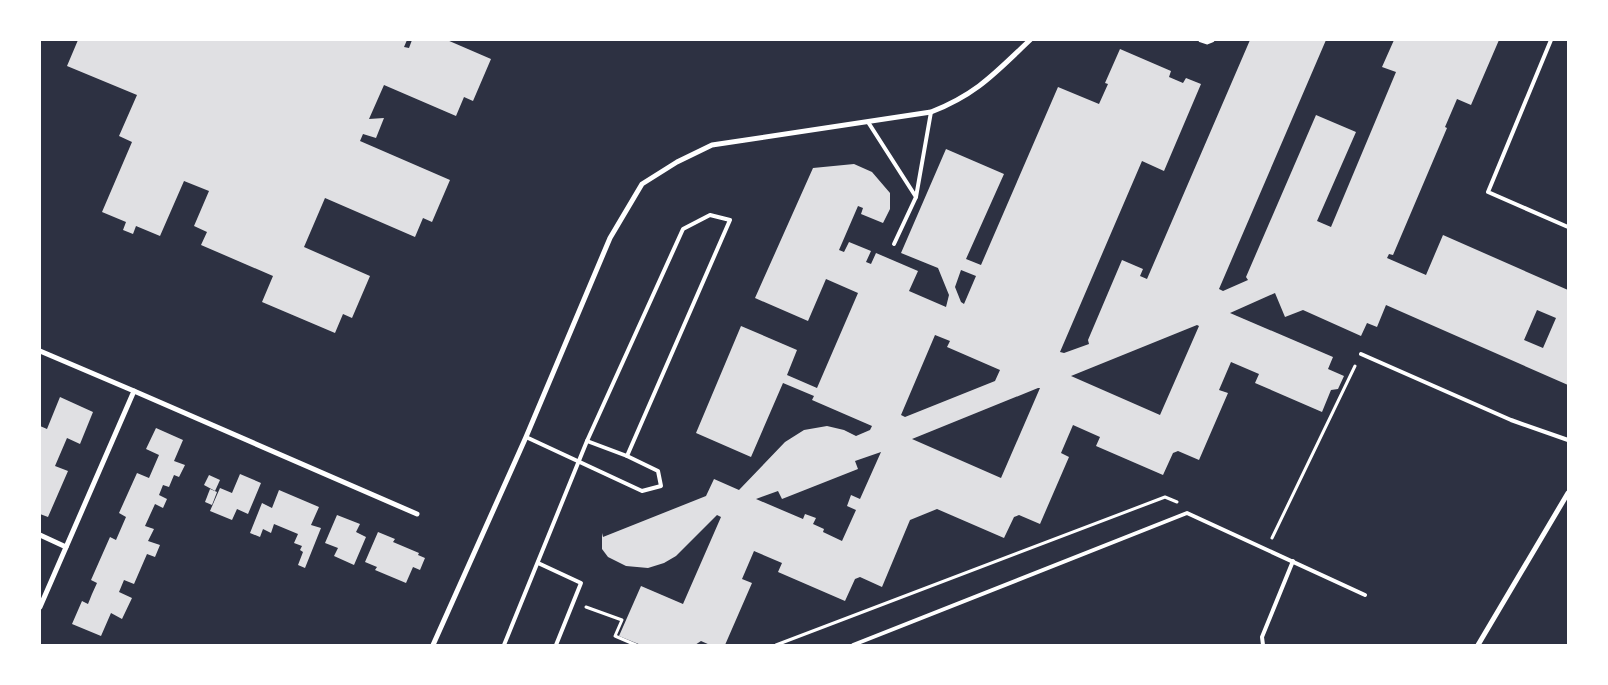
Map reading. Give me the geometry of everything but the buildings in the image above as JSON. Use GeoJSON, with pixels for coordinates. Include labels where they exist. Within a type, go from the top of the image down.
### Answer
{"type":"FeatureCollection","features":[{"type":"Feature","properties":{"kind":"street"},"geometry":{"type":"LineString","coordinates":[[433,645],[526,437],[610,238],[642,184],[677,162],[712,145],[930,112],[958,101],[982,86],[1030,40]]}},
{"type":"Feature","properties":{"kind":"street"},"geometry":{"type":"LineString","coordinates":[[1201,40],[1207,42],[1212,40]]}},
{"type":"Feature","properties":{"kind":"street"},"geometry":{"type":"LineString","coordinates":[[40,351],[417,514]]}},
{"type":"Feature","properties":{"kind":"street"},"geometry":{"type":"LineString","coordinates":[[40,607],[134,391]]}},
{"type":"Feature","properties":{"kind":"street"},"geometry":{"type":"LineString","coordinates":[[1478,645],[1568,493]]}},
{"type":"Feature","properties":{"kind":"street"},"geometry":{"type":"LineString","coordinates":[[40,535],[66,546]]}},
{"type":"Feature","properties":{"kind":"lane"},"geometry":{"type":"LineString","coordinates":[[1551,40],[1488,192],[1568,227]]}},
{"type":"Feature","properties":{"kind":"lane"},"geometry":{"type":"LineString","coordinates":[[894,244],[916,198],[930,112]]}},
{"type":"Feature","properties":{"kind":"lane"},"geometry":{"type":"LineString","coordinates":[[868,122],[916,198]]}},
{"type":"Feature","properties":{"kind":"lane"},"geometry":{"type":"LineString","coordinates":[[504,645],[578,462],[682,229],[710,215],[730,220],[628,456]]}},
{"type":"Feature","properties":{"kind":"lane"},"geometry":{"type":"LineString","coordinates":[[1361,354],[1511,420],[1568,440]]}},
{"type":"Feature","properties":{"kind":"lane"},"geometry":{"type":"LineString","coordinates":[[526,437],[642,491],[661,486],[658,472],[628,456],[587,441]]}},
{"type":"Feature","properties":{"kind":"lane"},"geometry":{"type":"LineString","coordinates":[[853,645],[1187,513],[1365,595]]}},
{"type":"Feature","properties":{"kind":"lane"},"geometry":{"type":"LineString","coordinates":[[1263,645],[1262,637],[1293,561]]}},
{"type":"Feature","properties":{"kind":"lane"},"geometry":{"type":"LineString","coordinates":[[538,563],[581,583],[556,645]]}},
{"type":"Feature","properties":{"kind":"path"},"geometry":{"type":"LineString","coordinates":[[574,602],[622,620],[615,636],[636,645]]}}]}
